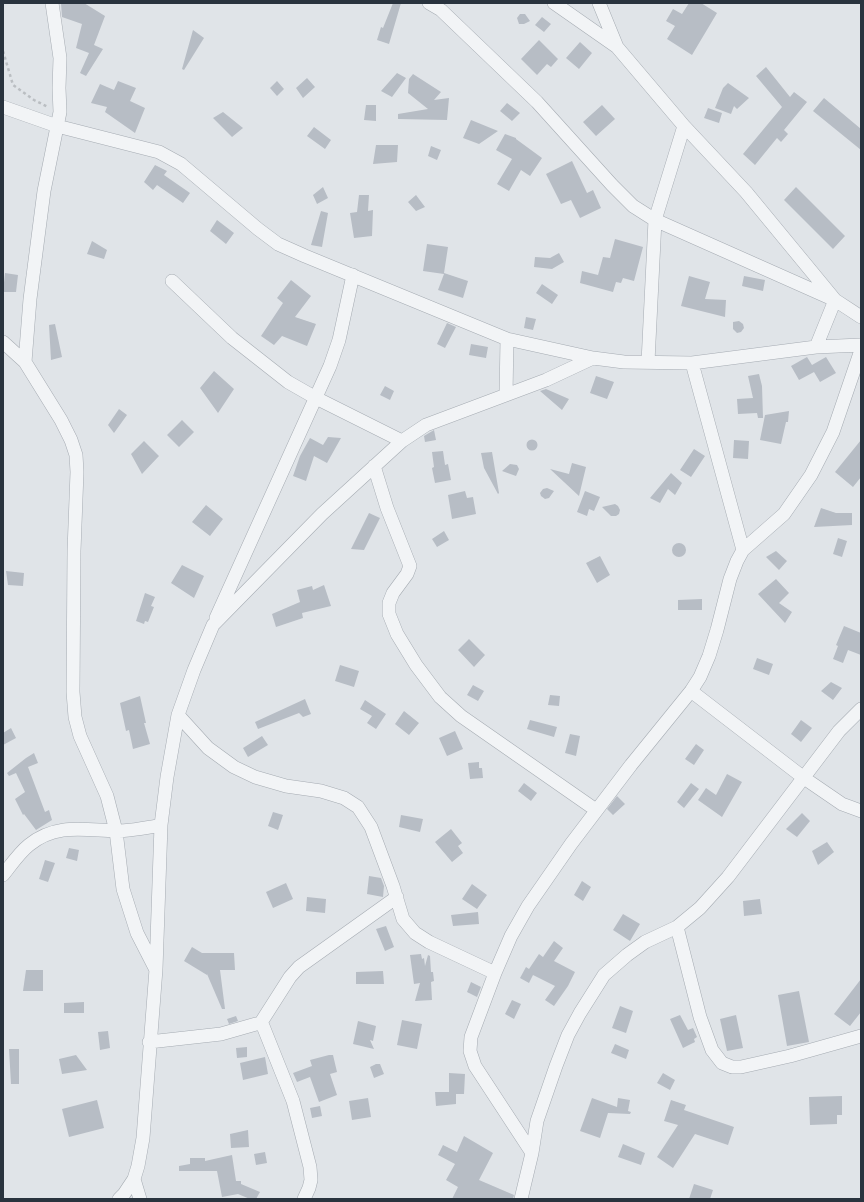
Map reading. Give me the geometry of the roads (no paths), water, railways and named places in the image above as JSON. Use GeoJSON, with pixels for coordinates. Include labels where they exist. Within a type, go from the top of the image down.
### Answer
{"type":"FeatureCollection","features":[{"type":"Feature","properties":{"kind":"street"},"geometry":{"type":"LineString","coordinates":[[25,362],[30,299],[44,191],[60,112],[58,88],[60,58],[52,3]]}},
{"type":"Feature","properties":{"kind":"street"},"geometry":{"type":"LineString","coordinates":[[429,3],[440,10],[537,102],[633,206],[655,220],[834,300],[861,317]]}},
{"type":"Feature","properties":{"kind":"street"},"geometry":{"type":"LineString","coordinates":[[554,3],[617,47],[684,126],[746,192],[834,300]]}},
{"type":"Feature","properties":{"kind":"street"},"geometry":{"type":"LineString","coordinates":[[599,3],[617,47]]}},
{"type":"Feature","properties":{"kind":"street"},"geometry":{"type":"LineString","coordinates":[[3,106],[56,126],[159,152],[181,164],[278,244],[507,339],[593,358],[624,362],[692,363],[816,347],[861,345]]}},
{"type":"Feature","properties":{"kind":"street"},"geometry":{"type":"LineString","coordinates":[[648,362],[655,220],[684,126]]}},
{"type":"Feature","properties":{"kind":"street"},"geometry":{"type":"LineString","coordinates":[[119,1199],[134,1179],[143,1138],[156,970],[161,825],[167,777],[178,715],[194,670],[213,625],[330,366],[339,340],[353,275]]}},
{"type":"Feature","properties":{"kind":"street"},"geometry":{"type":"LineString","coordinates":[[172,281],[232,338],[288,382],[316,398],[402,441]]}},
{"type":"Feature","properties":{"kind":"street"},"geometry":{"type":"LineString","coordinates":[[816,347],[834,300]]}},
{"type":"Feature","properties":{"kind":"street"},"geometry":{"type":"LineString","coordinates":[[506,395],[507,339]]}},
{"type":"Feature","properties":{"kind":"street"},"geometry":{"type":"LineString","coordinates":[[3,342],[25,362],[61,420],[71,440],[76,455],[77,472],[74,551],[73,692],[75,717],[80,736],[107,796],[116,831],[123,889],[137,933],[156,970]]}},
{"type":"Feature","properties":{"kind":"street"},"geometry":{"type":"LineString","coordinates":[[532,1153],[475,1066],[470,1051],[472,1037],[495,973],[511,936],[528,906],[596,810],[691,691],[700,676],[709,656],[730,579],[737,561],[743,550],[784,514],[811,475],[833,432],[861,350]]}},
{"type":"Feature","properties":{"kind":"street"},"geometry":{"type":"LineString","coordinates":[[213,625],[322,514],[402,441],[426,425],[546,380],[593,358]]}},
{"type":"Feature","properties":{"kind":"street"},"geometry":{"type":"LineString","coordinates":[[692,363],[743,550]]}},
{"type":"Feature","properties":{"kind":"street"},"geometry":{"type":"LineString","coordinates":[[374,466],[387,508],[410,566],[407,574],[393,593],[389,603],[389,614],[397,634],[416,666],[440,697],[461,716],[596,810]]}},
{"type":"Feature","properties":{"kind":"street"},"geometry":{"type":"LineString","coordinates":[[691,691],[804,778],[842,804],[861,811]]}},
{"type":"Feature","properties":{"kind":"street"},"geometry":{"type":"LineString","coordinates":[[521,1199],[532,1153],[537,1121],[568,1035],[604,975],[645,942],[677,927],[700,908],[728,877],[839,731],[861,709]]}},
{"type":"Feature","properties":{"kind":"street"},"geometry":{"type":"LineString","coordinates":[[178,715],[208,748],[234,766],[255,777],[286,786],[321,791],[344,798],[358,807],[371,826],[397,897],[403,919],[415,933],[429,942],[495,973]]}},
{"type":"Feature","properties":{"kind":"street"},"geometry":{"type":"LineString","coordinates":[[3,875],[29,845],[46,835],[69,828],[116,831],[161,825]]}},
{"type":"Feature","properties":{"kind":"street"},"geometry":{"type":"LineString","coordinates":[[260,1024],[290,977],[299,967],[397,897]]}},
{"type":"Feature","properties":{"kind":"street"},"geometry":{"type":"LineString","coordinates":[[677,927],[700,1017],[712,1050],[722,1063],[732,1067],[741,1067],[790,1056],[861,1036]]}},
{"type":"Feature","properties":{"kind":"street"},"geometry":{"type":"LineString","coordinates":[[150,1042],[221,1034],[260,1024]]}},
{"type":"Feature","properties":{"kind":"street"},"geometry":{"type":"LineString","coordinates":[[260,1024],[263,1026],[294,1101],[310,1167],[311,1180],[304,1199]]}},
{"type":"Feature","properties":{"kind":"street"},"geometry":{"type":"LineString","coordinates":[[134,1179],[140,1199]]}}]}
